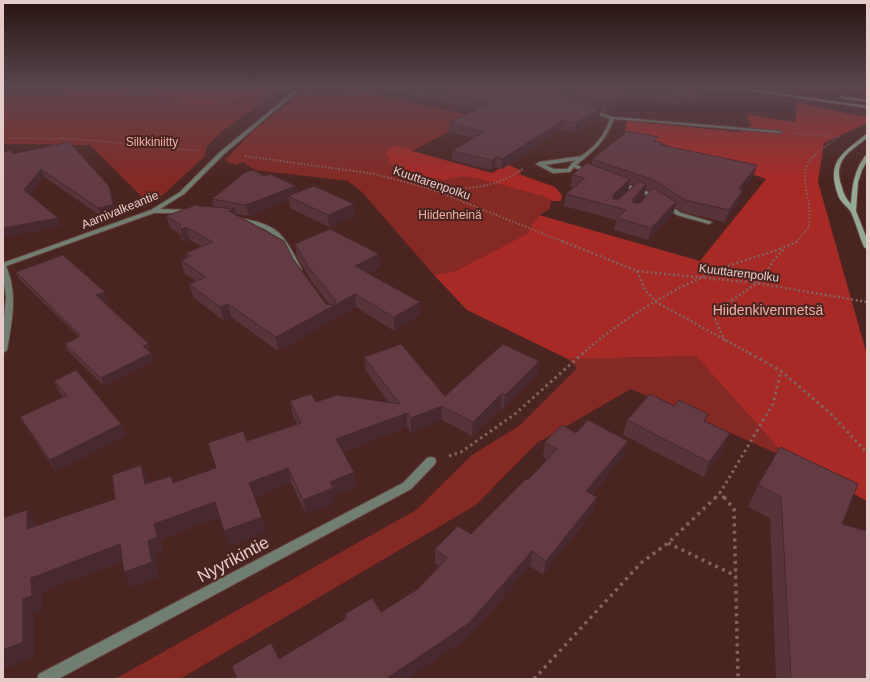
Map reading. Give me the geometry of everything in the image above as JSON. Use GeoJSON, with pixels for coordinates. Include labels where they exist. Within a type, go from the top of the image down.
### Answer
{"type":"FeatureCollection","features":[{"type":"Feature","properties":{"kind":"main road"},"geometry":{"type":"LineString","coordinates":[[867,136],[843,155],[838,163],[836,173],[841,196],[853,210],[867,247]]}},
{"type":"Feature","properties":{"kind":"main road"},"geometry":{"type":"LineString","coordinates":[[853,210],[855,178],[859,168],[867,157]]}},
{"type":"Feature","properties":{"kind":"street","name":"Aarnivalkeantie"},"geometry":{"type":"LineString","coordinates":[[3,266],[153,211],[182,193],[222,153],[264,118]]}},
{"type":"Feature","properties":{"kind":"street"},"geometry":{"type":"LineString","coordinates":[[539,164],[553,171],[568,171],[601,142],[608,132],[612,118],[780,132]]}},
{"type":"Feature","properties":{"kind":"street"},"geometry":{"type":"LineString","coordinates":[[539,164],[582,158]]}},
{"type":"Feature","properties":{"kind":"street"},"geometry":{"type":"LineString","coordinates":[[574,165],[594,175]]}},
{"type":"Feature","properties":{"kind":"street"},"geometry":{"type":"LineString","coordinates":[[614,182],[649,194],[679,214],[709,222]]}},
{"type":"Feature","properties":{"kind":"street"},"geometry":{"type":"LineString","coordinates":[[630,194],[635,189]]}},
{"type":"Feature","properties":{"kind":"street"},"geometry":{"type":"LineString","coordinates":[[645,202],[649,194]]}},
{"type":"Feature","properties":{"kind":"street"},"geometry":{"type":"LineString","coordinates":[[153,211],[194,213]]}},
{"type":"Feature","properties":{"kind":"street"},"geometry":{"type":"LineString","coordinates":[[228,217],[260,223],[276,232],[285,243],[302,275]]}},
{"type":"Feature","properties":{"kind":"street"},"geometry":{"type":"LineString","coordinates":[[3,266],[9,288],[10,306],[3,350]]}},
{"type":"Feature","properties":{"kind":"street","name":"Nyyrikintie"},"geometry":{"type":"LineString","coordinates":[[44,679],[407,486],[432,461]]}},
{"type":"Feature","properties":{"kind":"path"},"geometry":{"type":"LineString","coordinates":[[780,132],[842,137]]}},
{"type":"Feature","properties":{"kind":"path"},"geometry":{"type":"LineString","coordinates":[[432,461],[461,452],[515,414],[605,334],[656,302],[702,278],[745,260],[785,248],[798,241],[809,228],[809,206],[804,179],[809,159],[826,145],[848,134]]}},
{"type":"Feature","properties":{"kind":"path","name":"Kuuttarenpolku"},"geometry":{"type":"LineString","coordinates":[[3,138],[77,139],[222,153],[375,174],[431,189],[637,271],[756,283],[867,302]]}},
{"type":"Feature","properties":{"kind":"path"},"geometry":{"type":"LineString","coordinates":[[431,189],[486,187],[506,180],[526,166],[539,164]]}},
{"type":"Feature","properties":{"kind":"path"},"geometry":{"type":"LineString","coordinates":[[725,341],[712,313],[762,280],[773,261],[785,248]]}},
{"type":"Feature","properties":{"kind":"path"},"geometry":{"type":"LineString","coordinates":[[637,271],[645,290],[656,302],[781,371],[830,413],[867,453]]}},
{"type":"Feature","properties":{"kind":"path"},"geometry":{"type":"LineString","coordinates":[[534,679],[641,563],[668,544],[720,493],[773,404],[781,371]]}},
{"type":"Feature","properties":{"kind":"path"},"geometry":{"type":"LineString","coordinates":[[720,493],[734,509],[738,679]]}},
{"type":"Feature","properties":{"kind":"path"},"geometry":{"type":"LineString","coordinates":[[668,544],[736,576]]}},
{"type":"Feature","properties":{"kind":"green space","name":"Silkkiniitty"},"geometry":{"type":"Polygon","coordinates":[[[3,118],[241,118],[221,132],[207,146],[205,156],[164,194],[145,205],[145,200],[90,145],[3,144],[3,118]]]}},
{"type":"Feature","properties":{"kind":"green space","name":"Hiidenheinä"},"geometry":{"type":"Polygon","coordinates":[[[269,118],[475,118],[412,151],[513,179],[551,201],[550,209],[539,215],[528,234],[455,271],[434,275],[362,192],[348,181],[255,170],[243,162],[235,165],[225,160],[254,130],[269,118]]]}},
{"type":"Feature","properties":{"kind":"green space","name":"Hiidenkivenmetsä"},"geometry":{"type":"Polygon","coordinates":[[[748,118],[766,118],[795,122],[795,118],[867,118],[867,123],[824,143],[818,182],[867,355],[867,501],[787,458],[696,356],[568,359],[467,310],[434,275],[455,271],[527,234],[539,215],[700,261],[766,179],[625,131],[627,121],[738,132],[751,126],[748,118]]]}},
{"type":"Feature","properties":{"kind":"green space"},"geometry":{"type":"Polygon","coordinates":[[[393,146],[406,148],[412,151],[492,173],[507,164],[522,171],[519,174],[555,187],[562,195],[561,201],[551,201],[543,196],[481,179],[463,176],[443,180],[406,172],[390,162],[385,152],[393,146]]]}},
{"type":"Feature","properties":{"kind":"green space"},"geometry":{"type":"Polygon","coordinates":[[[696,356],[787,458],[631,389],[537,443],[476,505],[180,679],[115,679],[416,510],[472,455],[519,426],[577,368],[568,359],[696,356]]]}},
{"type":"Feature","properties":{"kind":"building"},"geometry":{"type":"Polygon","coordinates":[[[459,118],[585,118],[576,123],[563,120],[502,159],[496,157],[492,160],[452,151],[484,132],[449,123],[459,118]]]}},
{"type":"Feature","properties":{"kind":"building"},"geometry":{"type":"Polygon","coordinates":[[[628,131],[658,137],[654,141],[663,143],[660,145],[757,165],[739,189],[743,190],[729,210],[685,200],[654,180],[592,159],[628,131]]]}},
{"type":"Feature","properties":{"kind":"building"},"geometry":{"type":"Polygon","coordinates":[[[69,142],[109,186],[113,205],[98,208],[41,169],[24,190],[58,218],[3,228],[3,152],[10,150],[13,154],[69,142]]]}},
{"type":"Feature","properties":{"kind":"building"},"geometry":{"type":"Polygon","coordinates":[[[587,163],[630,179],[613,195],[613,199],[619,199],[639,181],[646,184],[633,199],[633,203],[640,203],[653,188],[676,202],[651,228],[617,218],[626,210],[566,194],[585,178],[572,175],[587,163]]]}},
{"type":"Feature","properties":{"kind":"building"},"geometry":{"type":"Polygon","coordinates":[[[253,170],[264,176],[270,174],[296,186],[246,205],[212,199],[244,173],[253,170]]]}},
{"type":"Feature","properties":{"kind":"building"},"geometry":{"type":"Polygon","coordinates":[[[314,186],[354,204],[328,215],[288,196],[314,186]]]}},
{"type":"Feature","properties":{"kind":"building"},"geometry":{"type":"Polygon","coordinates":[[[196,205],[203,207],[235,209],[229,211],[284,241],[293,259],[326,304],[333,305],[336,301],[310,269],[295,244],[330,229],[379,254],[355,266],[420,302],[394,317],[355,294],[276,337],[228,304],[220,307],[189,284],[206,277],[181,260],[191,256],[186,253],[213,242],[186,227],[181,229],[179,226],[181,225],[166,216],[196,205]]]}},
{"type":"Feature","properties":{"kind":"building"},"geometry":{"type":"Polygon","coordinates":[[[63,255],[105,292],[96,295],[149,344],[143,346],[151,353],[101,378],[65,344],[81,336],[16,272],[63,255]]]}},
{"type":"Feature","properties":{"kind":"building"},"geometry":{"type":"Polygon","coordinates":[[[401,344],[445,396],[503,344],[539,361],[505,395],[502,393],[473,422],[442,406],[411,418],[407,413],[336,439],[354,472],[330,482],[333,488],[303,500],[288,468],[249,483],[262,517],[224,531],[215,502],[154,524],[157,537],[148,541],[152,562],[124,572],[120,544],[31,578],[32,596],[23,599],[23,642],[3,650],[3,518],[27,510],[27,529],[115,499],[112,475],[141,465],[145,484],[171,476],[173,483],[216,468],[208,443],[243,431],[247,441],[301,423],[290,401],[311,394],[316,402],[337,395],[400,404],[364,357],[401,344]]]}},
{"type":"Feature","properties":{"kind":"building"},"geometry":{"type":"Polygon","coordinates":[[[76,370],[121,424],[50,460],[20,417],[67,395],[54,381],[76,370]]]}},
{"type":"Feature","properties":{"kind":"building"},"geometry":{"type":"Polygon","coordinates":[[[650,394],[674,406],[679,400],[708,414],[704,421],[730,433],[709,462],[627,420],[650,394]]]}},
{"type":"Feature","properties":{"kind":"building"},"geometry":{"type":"Polygon","coordinates":[[[588,420],[628,441],[586,491],[597,497],[546,561],[532,551],[469,623],[386,679],[237,679],[232,666],[271,643],[279,659],[347,618],[345,614],[372,598],[381,612],[418,589],[447,558],[435,549],[458,526],[471,534],[526,479],[528,480],[557,449],[545,442],[562,425],[576,433],[588,420]]]}},
{"type":"Feature","properties":{"kind":"building"},"geometry":{"type":"Polygon","coordinates":[[[780,447],[858,484],[842,524],[867,531],[867,679],[791,679],[781,497],[758,485],[780,447]]]}}]}
